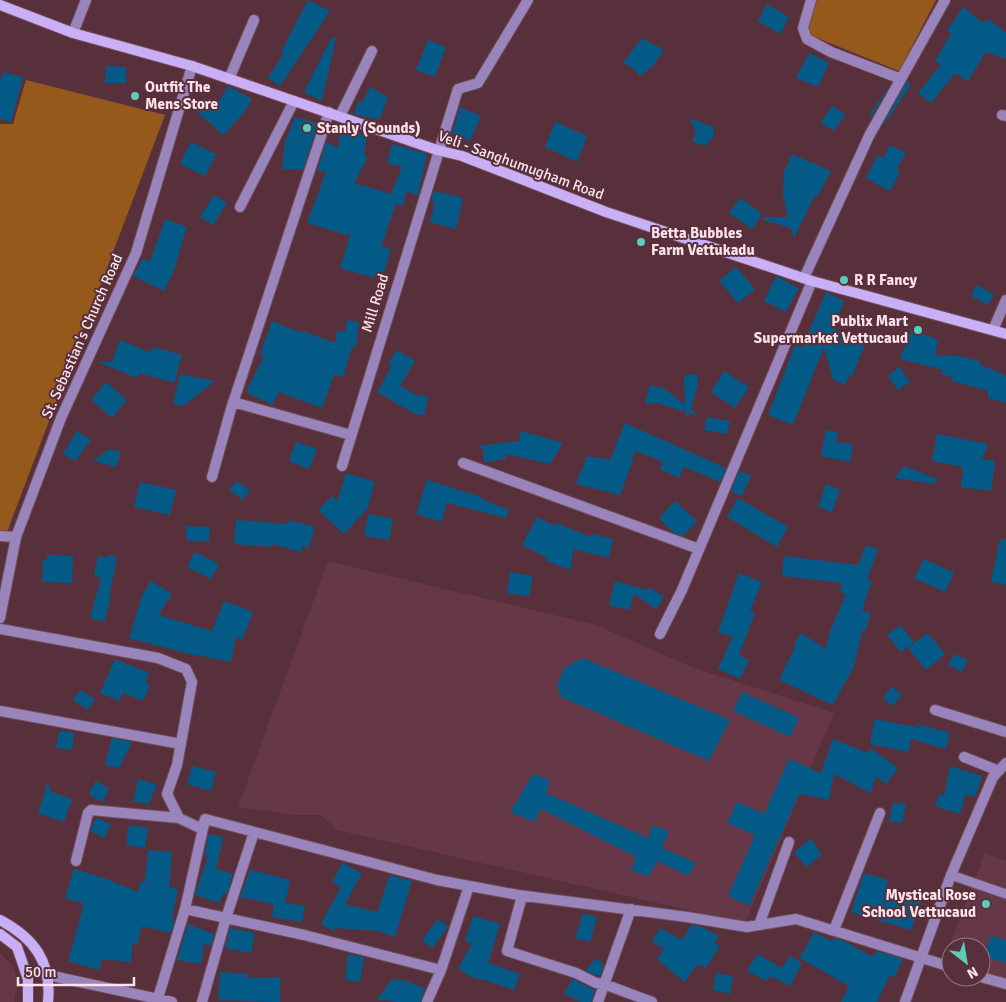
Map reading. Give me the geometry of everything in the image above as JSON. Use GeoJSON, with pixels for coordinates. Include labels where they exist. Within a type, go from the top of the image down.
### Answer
{"type":"FeatureCollection","features":[{"type":"Feature","properties":{"kind":"main road","name":"Veli - Sanghumugham Road"},"geometry":{"type":"LineString","coordinates":[[0,5],[73,33],[192,66],[437,150],[462,156],[606,212],[808,279],[1006,334]]}},
{"type":"Feature","properties":{"kind":"main road"},"geometry":{"type":"LineString","coordinates":[[0,920],[19,930],[38,949],[48,975],[48,1002]]}},
{"type":"Feature","properties":{"kind":"main road"},"geometry":{"type":"LineString","coordinates":[[0,934],[17,947],[28,978],[28,1002]]}},
{"type":"Feature","properties":{"kind":"street"},"geometry":{"type":"LineString","coordinates":[[73,33],[86,0]]}},
{"type":"Feature","properties":{"kind":"street","name":"Mill Road"},"geometry":{"type":"LineString","coordinates":[[342,466],[437,150],[458,89],[478,83],[528,0]]}},
{"type":"Feature","properties":{"kind":"street"},"geometry":{"type":"LineString","coordinates":[[811,0],[803,28],[807,39],[831,52],[900,79]]}},
{"type":"Feature","properties":{"kind":"street"},"geometry":{"type":"LineString","coordinates":[[660,634],[682,590],[808,279],[869,136],[945,0]]}},
{"type":"Feature","properties":{"kind":"street"},"geometry":{"type":"LineString","coordinates":[[229,79],[254,20]]}},
{"type":"Feature","properties":{"kind":"street"},"geometry":{"type":"LineString","coordinates":[[340,116],[372,51]]}},
{"type":"Feature","properties":{"kind":"street","name":"St. Sebastian's Church Road"},"geometry":{"type":"LineString","coordinates":[[0,618],[16,537],[61,418],[136,253],[192,66]]}},
{"type":"Feature","properties":{"kind":"street"},"geometry":{"type":"LineString","coordinates":[[240,207],[294,101]]}},
{"type":"Feature","properties":{"kind":"street"},"geometry":{"type":"LineString","coordinates":[[212,477],[233,402],[328,112]]}},
{"type":"Feature","properties":{"kind":"street"},"geometry":{"type":"LineString","coordinates":[[993,330],[1006,300]]}},
{"type":"Feature","properties":{"kind":"street"},"geometry":{"type":"LineString","coordinates":[[233,402],[351,435]]}},
{"type":"Feature","properties":{"kind":"street"},"geometry":{"type":"LineString","coordinates":[[463,463],[699,549]]}},
{"type":"Feature","properties":{"kind":"street"},"geometry":{"type":"LineString","coordinates":[[0,536],[16,537]]}},
{"type":"Feature","properties":{"kind":"street"},"geometry":{"type":"LineString","coordinates":[[0,629],[158,658],[186,669],[192,682],[181,744],[167,794],[179,818]]}},
{"type":"Feature","properties":{"kind":"street"},"geometry":{"type":"LineString","coordinates":[[935,710],[1006,732]]}},
{"type":"Feature","properties":{"kind":"street"},"geometry":{"type":"LineString","coordinates":[[0,711],[181,744]]}},
{"type":"Feature","properties":{"kind":"street"},"geometry":{"type":"LineString","coordinates":[[906,1002],[951,875],[993,777],[1002,767],[964,757]]}},
{"type":"Feature","properties":{"kind":"street"},"geometry":{"type":"LineString","coordinates":[[76,861],[88,813],[91,810],[179,818],[202,830],[205,819]]}},
{"type":"Feature","properties":{"kind":"street"},"geometry":{"type":"LineString","coordinates":[[834,930],[880,812]]}},
{"type":"Feature","properties":{"kind":"street"},"geometry":{"type":"LineString","coordinates":[[205,819],[437,880],[522,896],[631,909],[746,927],[796,919],[941,964]]}},
{"type":"Feature","properties":{"kind":"street"},"geometry":{"type":"LineString","coordinates":[[158,998],[185,909],[205,819]]}},
{"type":"Feature","properties":{"kind":"street"},"geometry":{"type":"LineString","coordinates":[[202,1002],[226,918],[254,832]]}},
{"type":"Feature","properties":{"kind":"street"},"geometry":{"type":"LineString","coordinates":[[759,925],[789,842]]}},
{"type":"Feature","properties":{"kind":"street"},"geometry":{"type":"LineString","coordinates":[[427,1002],[441,970],[469,886]]}},
{"type":"Feature","properties":{"kind":"street"},"geometry":{"type":"LineString","coordinates":[[522,896],[507,951],[652,1002]]}},
{"type":"Feature","properties":{"kind":"street"},"geometry":{"type":"LineString","coordinates":[[185,909],[441,970]]}},
{"type":"Feature","properties":{"kind":"street"},"geometry":{"type":"LineString","coordinates":[[598,1002],[631,909]]}},
{"type":"Feature","properties":{"kind":"street"},"geometry":{"type":"LineString","coordinates":[[48,975],[172,1002]]}},
{"type":"Feature","properties":{"kind":"street"},"geometry":{"type":"LineString","coordinates":[[991,979],[1006,984]]}},
{"type":"Feature","properties":{"kind":"lane"},"geometry":{"type":"LineString","coordinates":[[951,875],[1006,894]]}},
{"type":"Feature","properties":{"kind":"shaded area"},"geometry":{"type":"Polygon","coordinates":[[[817,0],[936,0],[899,71],[805,33],[817,0]]]}},
{"type":"Feature","properties":{"kind":"shaded area"},"geometry":{"type":"Polygon","coordinates":[[[26,80],[165,115],[7,532],[0,531],[0,124],[13,124],[26,80]]]}},
{"type":"Feature","properties":{"kind":"shaded area"},"geometry":{"type":"Polygon","coordinates":[[[328,561],[596,625],[694,668],[834,713],[745,923],[337,830],[321,815],[292,815],[238,807],[328,561]]]}},
{"type":"Feature","properties":{"kind":"shaded area","name":"Mystical Rose School Vettucaud"},"geometry":{"type":"Polygon","coordinates":[[[985,853],[1006,861],[1006,978],[991,974],[991,937],[953,937],[985,853]]]}},
{"type":"Feature","properties":{"kind":"shaded area"},"geometry":{"type":"Polygon","coordinates":[[[0,953],[13,966],[18,983],[14,1002],[0,1002],[0,953]]]}},
{"type":"Feature","properties":{"kind":"building"},"geometry":{"type":"Polygon","coordinates":[[[308,0],[330,11],[280,86],[268,78],[284,53],[281,52],[308,0]]]}},
{"type":"Feature","properties":{"kind":"building"},"geometry":{"type":"Polygon","coordinates":[[[767,4],[789,17],[780,34],[758,21],[767,4]]]}},
{"type":"Feature","properties":{"kind":"building"},"geometry":{"type":"Polygon","coordinates":[[[963,7],[983,23],[989,19],[1006,33],[1006,59],[986,52],[968,81],[955,73],[931,103],[918,93],[941,64],[935,61],[951,33],[947,31],[963,7]]]}},
{"type":"Feature","properties":{"kind":"building"},"geometry":{"type":"Polygon","coordinates":[[[332,37],[336,38],[322,101],[304,92],[332,37]]]}},
{"type":"Feature","properties":{"kind":"building"},"geometry":{"type":"Polygon","coordinates":[[[642,38],[664,50],[654,65],[640,76],[633,68],[623,63],[642,38]]]}},
{"type":"Feature","properties":{"kind":"building"},"geometry":{"type":"Polygon","coordinates":[[[428,40],[446,47],[435,77],[416,70],[428,40]]]}},
{"type":"Feature","properties":{"kind":"building"},"geometry":{"type":"Polygon","coordinates":[[[809,53],[829,63],[818,87],[796,78],[809,53]]]}},
{"type":"Feature","properties":{"kind":"building"},"geometry":{"type":"Polygon","coordinates":[[[106,66],[126,67],[126,83],[105,83],[106,66]]]}},
{"type":"Feature","properties":{"kind":"building"},"geometry":{"type":"Polygon","coordinates":[[[3,72],[23,77],[11,122],[0,119],[0,82],[3,72]]]}},
{"type":"Feature","properties":{"kind":"building"},"geometry":{"type":"Polygon","coordinates":[[[907,81],[911,84],[885,124],[884,123],[907,81]]]}},
{"type":"Feature","properties":{"kind":"building"},"geometry":{"type":"Polygon","coordinates":[[[891,83],[872,116],[870,114],[891,83]]]}},
{"type":"Feature","properties":{"kind":"building"},"geometry":{"type":"Polygon","coordinates":[[[228,86],[252,99],[244,113],[223,135],[194,109],[204,98],[215,108],[228,86]]]}},
{"type":"Feature","properties":{"kind":"building"},"geometry":{"type":"Polygon","coordinates":[[[370,87],[388,97],[379,120],[354,114],[358,101],[362,103],[370,87]]]}},
{"type":"Feature","properties":{"kind":"building"},"geometry":{"type":"Polygon","coordinates":[[[832,106],[845,114],[834,131],[821,123],[832,106]]]}},
{"type":"Feature","properties":{"kind":"building"},"geometry":{"type":"Polygon","coordinates":[[[460,107],[481,116],[470,141],[452,133],[460,107]]]}},
{"type":"Feature","properties":{"kind":"building"},"geometry":{"type":"Polygon","coordinates":[[[295,117],[318,123],[303,170],[282,169],[285,142],[295,117]]]}},
{"type":"Feature","properties":{"kind":"building"},"geometry":{"type":"Polygon","coordinates":[[[689,118],[713,127],[714,136],[705,146],[692,141],[696,132],[689,118]]]}},
{"type":"Feature","properties":{"kind":"building"},"geometry":{"type":"Polygon","coordinates":[[[555,122],[587,136],[577,162],[545,147],[555,122]]]}},
{"type":"Feature","properties":{"kind":"building"},"geometry":{"type":"Polygon","coordinates":[[[341,128],[367,135],[364,155],[368,157],[354,183],[391,194],[402,167],[387,163],[392,144],[427,154],[418,196],[407,191],[402,206],[396,204],[381,247],[391,249],[384,273],[376,271],[374,278],[340,268],[350,236],[307,223],[326,172],[317,171],[326,142],[338,148],[341,128]]]}},
{"type":"Feature","properties":{"kind":"building"},"geometry":{"type":"Polygon","coordinates":[[[191,142],[216,154],[205,176],[180,164],[191,142]]]}},
{"type":"Feature","properties":{"kind":"building"},"geometry":{"type":"Polygon","coordinates":[[[890,145],[906,153],[897,168],[899,174],[890,191],[866,178],[877,156],[883,158],[890,145]]]}},
{"type":"Feature","properties":{"kind":"building"},"geometry":{"type":"Polygon","coordinates":[[[792,154],[831,171],[817,197],[815,195],[794,238],[791,228],[764,220],[764,217],[788,217],[783,195],[784,172],[792,154]]]}},
{"type":"Feature","properties":{"kind":"building"},"geometry":{"type":"Polygon","coordinates":[[[434,191],[463,198],[456,229],[430,222],[435,202],[431,201],[434,191]]]}},
{"type":"Feature","properties":{"kind":"building"},"geometry":{"type":"Polygon","coordinates":[[[214,195],[227,203],[213,225],[200,217],[214,195]]]}},
{"type":"Feature","properties":{"kind":"building"},"geometry":{"type":"Polygon","coordinates":[[[740,198],[762,214],[752,229],[729,213],[740,198]]]}},
{"type":"Feature","properties":{"kind":"building"},"geometry":{"type":"Polygon","coordinates":[[[165,219],[187,227],[173,273],[164,291],[133,276],[143,258],[150,262],[165,219]]]}},
{"type":"Feature","properties":{"kind":"building"},"geometry":{"type":"Polygon","coordinates":[[[736,267],[755,289],[738,303],[719,281],[736,267]]]}},
{"type":"Feature","properties":{"kind":"building"},"geometry":{"type":"Polygon","coordinates":[[[776,276],[799,288],[786,312],[764,301],[776,276]]]}},
{"type":"Feature","properties":{"kind":"building"},"geometry":{"type":"Polygon","coordinates":[[[976,285],[994,294],[988,305],[971,296],[976,285]]]}},
{"type":"Feature","properties":{"kind":"building"},"geometry":{"type":"Polygon","coordinates":[[[826,292],[844,301],[833,329],[865,344],[852,377],[849,375],[845,385],[833,379],[824,347],[793,425],[768,415],[795,345],[802,348],[826,292]]]}},
{"type":"Feature","properties":{"kind":"building"},"geometry":{"type":"Polygon","coordinates":[[[347,320],[359,322],[356,347],[352,347],[343,377],[334,375],[322,408],[279,392],[272,405],[246,392],[264,356],[260,354],[272,321],[335,343],[337,331],[345,332],[347,320]]]}},
{"type":"Feature","properties":{"kind":"building"},"geometry":{"type":"Polygon","coordinates":[[[912,329],[938,340],[935,355],[958,356],[980,361],[979,364],[1006,376],[1006,403],[988,398],[988,391],[952,381],[952,377],[941,375],[943,370],[900,359],[912,329]]]}},
{"type":"Feature","properties":{"kind":"building"},"geometry":{"type":"Polygon","coordinates":[[[120,340],[151,353],[153,347],[182,355],[174,383],[139,373],[137,378],[98,362],[112,362],[120,340]]]}},
{"type":"Feature","properties":{"kind":"building"},"geometry":{"type":"Polygon","coordinates":[[[397,350],[415,361],[400,386],[414,394],[428,397],[424,415],[415,414],[377,392],[392,366],[388,364],[397,350]]]}},
{"type":"Feature","properties":{"kind":"building"},"geometry":{"type":"Polygon","coordinates":[[[899,367],[910,382],[898,390],[888,376],[899,367]]]}},
{"type":"Feature","properties":{"kind":"building"},"geometry":{"type":"Polygon","coordinates":[[[724,371],[749,387],[735,408],[711,392],[724,371]]]}},
{"type":"Feature","properties":{"kind":"building"},"geometry":{"type":"Polygon","coordinates":[[[180,374],[215,381],[183,406],[173,404],[180,374]]]}},
{"type":"Feature","properties":{"kind":"building"},"geometry":{"type":"Polygon","coordinates":[[[697,374],[698,384],[691,409],[697,416],[689,413],[686,419],[686,412],[657,403],[645,404],[650,385],[665,389],[685,405],[684,375],[697,374]]]}},
{"type":"Feature","properties":{"kind":"building"},"geometry":{"type":"Polygon","coordinates":[[[106,382],[127,400],[112,418],[91,400],[106,382]]]}},
{"type":"Feature","properties":{"kind":"building"},"geometry":{"type":"Polygon","coordinates":[[[707,417],[730,421],[727,434],[704,430],[707,417]]]}},
{"type":"Feature","properties":{"kind":"building"},"geometry":{"type":"Polygon","coordinates":[[[625,423],[726,468],[720,482],[684,467],[679,478],[660,469],[663,462],[636,451],[633,458],[628,456],[633,460],[620,495],[576,484],[587,456],[610,460],[625,423]]]}},
{"type":"Feature","properties":{"kind":"building"},"geometry":{"type":"Polygon","coordinates":[[[826,430],[838,432],[836,442],[853,444],[850,462],[821,456],[826,430]]]}},
{"type":"Feature","properties":{"kind":"building"},"geometry":{"type":"Polygon","coordinates":[[[77,431],[91,440],[75,461],[63,454],[77,431]]]}},
{"type":"Feature","properties":{"kind":"building"},"geometry":{"type":"Polygon","coordinates":[[[521,431],[563,443],[550,464],[506,454],[506,459],[484,462],[483,449],[478,446],[519,441],[521,431]]]}},
{"type":"Feature","properties":{"kind":"building"},"geometry":{"type":"Polygon","coordinates":[[[937,434],[988,444],[982,459],[995,461],[991,491],[961,487],[963,467],[932,461],[937,434]]]}},
{"type":"Feature","properties":{"kind":"building"},"geometry":{"type":"Polygon","coordinates":[[[296,442],[317,449],[309,469],[289,461],[296,442]]]}},
{"type":"Feature","properties":{"kind":"building"},"geometry":{"type":"Polygon","coordinates":[[[109,449],[121,452],[116,467],[94,461],[109,449]]]}},
{"type":"Feature","properties":{"kind":"building"},"geometry":{"type":"Polygon","coordinates":[[[904,466],[937,479],[936,484],[894,478],[904,466]]]}},
{"type":"Feature","properties":{"kind":"building"},"geometry":{"type":"Polygon","coordinates":[[[739,471],[751,476],[742,496],[731,491],[739,471]]]}},
{"type":"Feature","properties":{"kind":"building"},"geometry":{"type":"Polygon","coordinates":[[[346,473],[375,482],[367,509],[344,534],[318,510],[332,496],[337,501],[346,473]]]}},
{"type":"Feature","properties":{"kind":"building"},"geometry":{"type":"Polygon","coordinates":[[[427,480],[482,497],[481,499],[509,510],[506,518],[447,503],[441,522],[416,514],[427,480]]]}},
{"type":"Feature","properties":{"kind":"building"},"geometry":{"type":"Polygon","coordinates":[[[236,481],[250,490],[243,500],[229,490],[236,481]]]}},
{"type":"Feature","properties":{"kind":"building"},"geometry":{"type":"Polygon","coordinates":[[[140,482],[176,490],[170,515],[134,507],[140,482]]]}},
{"type":"Feature","properties":{"kind":"building"},"geometry":{"type":"Polygon","coordinates":[[[826,484],[840,490],[832,512],[818,507],[826,484]]]}},
{"type":"Feature","properties":{"kind":"building"},"geometry":{"type":"Polygon","coordinates":[[[738,498],[788,527],[777,547],[727,517],[738,498]]]}},
{"type":"Feature","properties":{"kind":"building"},"geometry":{"type":"Polygon","coordinates":[[[675,501],[697,521],[683,536],[674,533],[659,518],[675,501]]]}},
{"type":"Feature","properties":{"kind":"building"},"geometry":{"type":"Polygon","coordinates":[[[368,514],[393,519],[389,540],[364,536],[368,514]]]}},
{"type":"Feature","properties":{"kind":"building"},"geometry":{"type":"Polygon","coordinates":[[[537,517],[555,526],[556,523],[591,537],[592,534],[613,539],[609,558],[573,549],[571,570],[546,561],[547,558],[522,545],[537,517]]]}},
{"type":"Feature","properties":{"kind":"building"},"geometry":{"type":"Polygon","coordinates":[[[236,520],[288,524],[289,520],[315,527],[309,548],[303,546],[301,552],[273,544],[273,547],[234,544],[236,520]]]}},
{"type":"Feature","properties":{"kind":"building"},"geometry":{"type":"Polygon","coordinates":[[[186,526],[210,527],[209,542],[186,540],[186,526]]]}},
{"type":"Feature","properties":{"kind":"building"},"geometry":{"type":"Polygon","coordinates":[[[1000,539],[1006,539],[1006,585],[991,582],[1000,539]]]}},
{"type":"Feature","properties":{"kind":"building"},"geometry":{"type":"Polygon","coordinates":[[[866,545],[878,549],[867,579],[872,581],[862,610],[871,613],[865,631],[862,631],[854,666],[833,705],[779,680],[796,645],[794,644],[801,633],[826,649],[830,631],[846,594],[840,592],[842,583],[782,576],[784,556],[858,565],[866,545]]]}},
{"type":"Feature","properties":{"kind":"building"},"geometry":{"type":"Polygon","coordinates":[[[195,552],[219,564],[211,579],[187,567],[195,552]]]}},
{"type":"Feature","properties":{"kind":"building"},"geometry":{"type":"Polygon","coordinates":[[[47,555],[73,556],[72,583],[42,582],[43,560],[47,560],[47,555]]]}},
{"type":"Feature","properties":{"kind":"building"},"geometry":{"type":"Polygon","coordinates":[[[108,555],[117,557],[109,597],[111,597],[104,622],[90,618],[101,578],[94,576],[98,556],[107,558],[108,555]]]}},
{"type":"Feature","properties":{"kind":"building"},"geometry":{"type":"Polygon","coordinates":[[[924,559],[954,573],[945,592],[914,578],[924,559]]]}},
{"type":"Feature","properties":{"kind":"building"},"geometry":{"type":"Polygon","coordinates":[[[510,572],[533,576],[529,596],[507,593],[510,572]]]}},
{"type":"Feature","properties":{"kind":"building"},"geometry":{"type":"Polygon","coordinates":[[[739,573],[762,582],[750,611],[755,613],[739,655],[749,660],[740,679],[718,669],[733,637],[718,632],[739,573]]]}},
{"type":"Feature","properties":{"kind":"building"},"geometry":{"type":"Polygon","coordinates":[[[151,581],[172,594],[158,615],[212,631],[224,601],[253,612],[242,640],[236,637],[231,662],[197,656],[129,638],[142,596],[151,581]]]}},
{"type":"Feature","properties":{"kind":"building"},"geometry":{"type":"Polygon","coordinates":[[[615,581],[647,590],[649,587],[664,597],[656,609],[634,594],[629,610],[609,605],[615,581]]]}},
{"type":"Feature","properties":{"kind":"building"},"geometry":{"type":"Polygon","coordinates":[[[900,625],[914,642],[901,652],[887,635],[900,625]]]}},
{"type":"Feature","properties":{"kind":"building"},"geometry":{"type":"Polygon","coordinates":[[[928,633],[945,654],[926,670],[908,648],[928,633]]]}},
{"type":"Feature","properties":{"kind":"building"},"geometry":{"type":"Polygon","coordinates":[[[954,654],[968,660],[962,672],[948,665],[954,654]]]}},
{"type":"Feature","properties":{"kind":"building"},"geometry":{"type":"Polygon","coordinates":[[[583,658],[730,720],[709,761],[561,697],[557,686],[564,668],[583,658]]]}},
{"type":"Feature","properties":{"kind":"building"},"geometry":{"type":"Polygon","coordinates":[[[115,659],[149,673],[145,683],[150,685],[143,701],[123,693],[119,701],[100,693],[115,659]]]}},
{"type":"Feature","properties":{"kind":"building"},"geometry":{"type":"Polygon","coordinates":[[[892,687],[902,694],[893,706],[883,698],[892,687]]]}},
{"type":"Feature","properties":{"kind":"building"},"geometry":{"type":"Polygon","coordinates":[[[80,690],[95,699],[88,710],[73,700],[80,690]]]}},
{"type":"Feature","properties":{"kind":"building"},"geometry":{"type":"Polygon","coordinates":[[[742,692],[799,718],[790,737],[733,711],[742,692]]]}},
{"type":"Feature","properties":{"kind":"building"},"geometry":{"type":"Polygon","coordinates":[[[875,719],[921,728],[915,723],[950,733],[946,749],[911,739],[908,752],[870,744],[875,719]]]}},
{"type":"Feature","properties":{"kind":"building"},"geometry":{"type":"Polygon","coordinates":[[[59,731],[74,733],[72,750],[56,748],[59,731]]]}},
{"type":"Feature","properties":{"kind":"building"},"geometry":{"type":"Polygon","coordinates":[[[112,738],[132,742],[119,768],[105,765],[112,738]]]}},
{"type":"Feature","properties":{"kind":"building"},"geometry":{"type":"Polygon","coordinates":[[[833,739],[868,753],[870,748],[898,768],[886,784],[876,776],[871,793],[834,774],[829,800],[799,794],[749,906],[728,896],[755,835],[727,823],[737,802],[764,814],[789,759],[821,773],[833,739]]]}},
{"type":"Feature","properties":{"kind":"building"},"geometry":{"type":"Polygon","coordinates":[[[192,766],[216,772],[211,791],[187,784],[192,766]]]}},
{"type":"Feature","properties":{"kind":"building"},"geometry":{"type":"Polygon","coordinates":[[[950,766],[982,776],[975,797],[966,794],[960,814],[935,806],[939,794],[944,796],[950,766]]]}},
{"type":"Feature","properties":{"kind":"building"},"geometry":{"type":"Polygon","coordinates":[[[533,774],[550,780],[546,793],[648,838],[653,825],[669,831],[662,848],[696,863],[688,876],[657,861],[648,877],[631,870],[636,857],[541,809],[534,822],[510,812],[533,774]]]}},
{"type":"Feature","properties":{"kind":"building"},"geometry":{"type":"Polygon","coordinates":[[[138,779],[157,785],[149,803],[133,802],[138,779]]]}},
{"type":"Feature","properties":{"kind":"building"},"geometry":{"type":"Polygon","coordinates":[[[95,781],[109,788],[103,802],[89,795],[95,781]]]}},
{"type":"Feature","properties":{"kind":"building"},"geometry":{"type":"Polygon","coordinates":[[[48,782],[51,792],[72,799],[64,822],[38,813],[48,782]]]}},
{"type":"Feature","properties":{"kind":"building"},"geometry":{"type":"Polygon","coordinates":[[[893,802],[906,805],[902,823],[889,821],[893,802]]]}},
{"type":"Feature","properties":{"kind":"building"},"geometry":{"type":"Polygon","coordinates":[[[96,818],[111,824],[104,838],[90,831],[96,818]]]}},
{"type":"Feature","properties":{"kind":"building"},"geometry":{"type":"Polygon","coordinates":[[[129,825],[148,828],[145,848],[126,845],[129,825]]]}},
{"type":"Feature","properties":{"kind":"building"},"geometry":{"type":"Polygon","coordinates":[[[209,834],[223,837],[216,869],[233,874],[227,894],[223,893],[220,903],[195,895],[208,856],[204,855],[209,834]]]}},
{"type":"Feature","properties":{"kind":"building"},"geometry":{"type":"Polygon","coordinates":[[[811,839],[822,854],[806,867],[794,852],[811,839]]]}},
{"type":"Feature","properties":{"kind":"building"},"geometry":{"type":"Polygon","coordinates":[[[148,850],[172,852],[169,887],[178,889],[172,918],[175,919],[171,933],[142,926],[137,944],[133,943],[131,962],[102,959],[99,970],[68,961],[84,904],[65,898],[74,869],[104,878],[138,892],[141,881],[145,882],[148,850]]]}},
{"type":"Feature","properties":{"kind":"building"},"geometry":{"type":"Polygon","coordinates":[[[342,863],[362,873],[345,904],[377,912],[390,875],[412,881],[395,937],[377,931],[336,928],[334,931],[321,924],[341,887],[332,882],[342,863]]]}},
{"type":"Feature","properties":{"kind":"building"},"geometry":{"type":"Polygon","coordinates":[[[250,870],[290,880],[285,903],[305,906],[302,922],[272,917],[274,904],[240,897],[250,870]]]}},
{"type":"Feature","properties":{"kind":"building"},"geometry":{"type":"Polygon","coordinates":[[[864,873],[888,880],[886,888],[922,900],[911,930],[851,912],[864,873]]]}},
{"type":"Feature","properties":{"kind":"building"},"geometry":{"type":"Polygon","coordinates":[[[583,913],[597,917],[590,942],[575,938],[583,913]]]}},
{"type":"Feature","properties":{"kind":"building"},"geometry":{"type":"Polygon","coordinates":[[[473,916],[500,924],[488,963],[520,974],[514,990],[485,980],[476,979],[458,969],[472,943],[465,941],[473,916]]]}},
{"type":"Feature","properties":{"kind":"building"},"geometry":{"type":"Polygon","coordinates":[[[438,919],[448,927],[432,948],[422,940],[438,919]]]}},
{"type":"Feature","properties":{"kind":"building"},"geometry":{"type":"Polygon","coordinates":[[[188,924],[214,934],[211,946],[204,944],[201,964],[177,960],[188,924]]]}},
{"type":"Feature","properties":{"kind":"building"},"geometry":{"type":"Polygon","coordinates":[[[691,925],[702,927],[719,936],[714,943],[720,946],[706,968],[698,964],[684,982],[657,959],[664,949],[652,942],[660,928],[682,940],[691,925]]]}},
{"type":"Feature","properties":{"kind":"building"},"geometry":{"type":"Polygon","coordinates":[[[230,928],[255,933],[251,953],[225,948],[230,928]]]}},
{"type":"Feature","properties":{"kind":"building"},"geometry":{"type":"Polygon","coordinates":[[[814,932],[832,941],[834,938],[846,942],[873,957],[876,951],[903,959],[894,977],[890,975],[877,1002],[841,1002],[849,986],[800,958],[814,932]]]}},
{"type":"Feature","properties":{"kind":"building"},"geometry":{"type":"Polygon","coordinates":[[[991,937],[1006,940],[1006,963],[991,958],[991,937]]]}},
{"type":"Feature","properties":{"kind":"building"},"geometry":{"type":"Polygon","coordinates":[[[348,954],[364,957],[360,982],[345,980],[348,954]]]}},
{"type":"Feature","properties":{"kind":"building"},"geometry":{"type":"Polygon","coordinates":[[[757,954],[782,968],[789,956],[802,963],[790,986],[770,976],[767,981],[747,971],[757,954]]]}},
{"type":"Feature","properties":{"kind":"building"},"geometry":{"type":"Polygon","coordinates":[[[596,958],[604,964],[600,977],[586,971],[596,958]]]}},
{"type":"Feature","properties":{"kind":"building"},"geometry":{"type":"Polygon","coordinates":[[[220,972],[247,974],[246,978],[280,977],[280,1002],[218,1000],[220,972]]]}},
{"type":"Feature","properties":{"kind":"building"},"geometry":{"type":"Polygon","coordinates":[[[716,973],[733,976],[730,994],[713,990],[716,973]]]}},
{"type":"Feature","properties":{"kind":"building"},"geometry":{"type":"Polygon","coordinates":[[[392,979],[407,981],[425,989],[420,1002],[398,1002],[377,999],[392,979]]]}},
{"type":"Feature","properties":{"kind":"building"},"geometry":{"type":"Polygon","coordinates":[[[572,979],[595,990],[591,1002],[581,1002],[564,994],[572,979]]]}},
{"type":"Feature","properties":{"kind":"place","name":"Outfit The Mens Store"},"geometry":{"type":"Point","coordinates":[135,96]}},
{"type":"Feature","properties":{"kind":"place","name":"Stanly (Sounds)"},"geometry":{"type":"Point","coordinates":[307,128]}},
{"type":"Feature","properties":{"kind":"place","name":"Betta Bubbles Farm Vettukadu"},"geometry":{"type":"Point","coordinates":[641,242]}},
{"type":"Feature","properties":{"kind":"place","name":"R R Fancy"},"geometry":{"type":"Point","coordinates":[844,280]}},
{"type":"Feature","properties":{"kind":"place","name":"Publix Mart Supermarket Vettucaud"},"geometry":{"type":"Point","coordinates":[918,330]}},
{"type":"Feature","properties":{"kind":"place","name":"Mystical Rose School Vettucaud"},"geometry":{"type":"Point","coordinates":[986,904]}}]}
